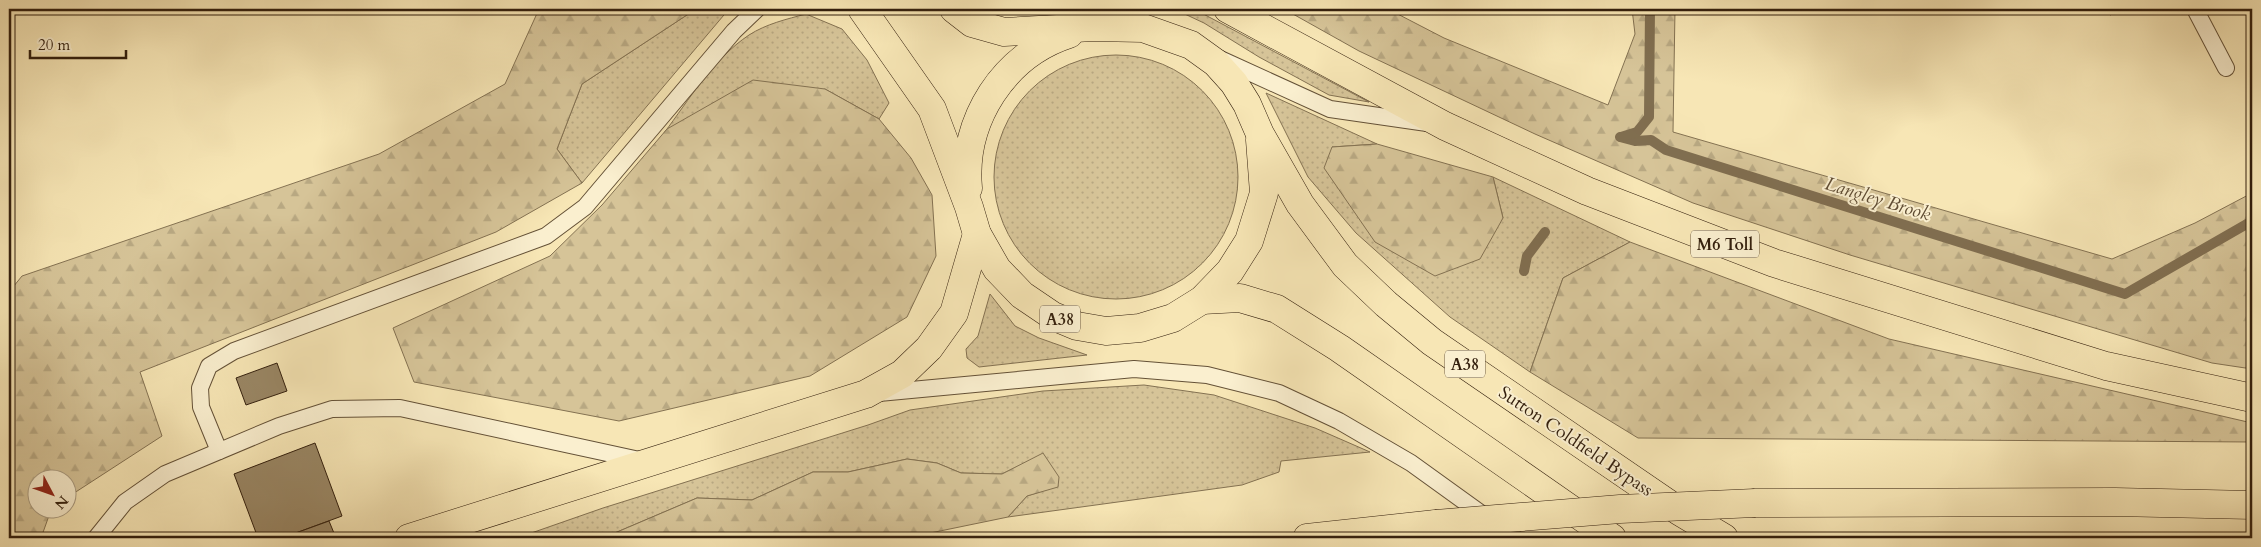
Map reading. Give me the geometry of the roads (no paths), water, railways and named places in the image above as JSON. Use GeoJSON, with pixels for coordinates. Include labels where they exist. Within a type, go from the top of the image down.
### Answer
{"type":"FeatureCollection","features":[{"type":"Feature","properties":{"kind":"highway","name":"Sutton Coldfield Bypass"},"geometry":{"type":"LineString","coordinates":[[954,9],[972,23],[1004,32],[1093,27],[1144,28],[1191,45],[1216,63],[1234,83],[1248,104],[1260,134],[1300,204],[1339,257],[1386,304],[1440,348],[1679,512],[1724,538]]}},
{"type":"Feature","properties":{"kind":"highway","name":"M6 Toll"},"geometry":{"type":"LineString","coordinates":[[1228,9],[1445,126],[1587,191],[1774,263],[2106,366],[2252,398]]}},
{"type":"Feature","properties":{"kind":"highway","name":"Sutton Coldfield Bypass"},"geometry":{"type":"LineString","coordinates":[[861,10],[932,109],[969,207],[977,234],[997,269],[1022,295],[1053,316],[1077,326],[1106,331],[1140,328],[1173,318],[1202,300],[1230,271],[1249,242],[1264,193],[1260,134]]}},
{"type":"Feature","properties":{"kind":"highway","name":"Sutton Coldfield Bypass"},"geometry":{"type":"LineString","coordinates":[[969,207],[966,172],[969,147],[983,106],[1004,76],[1028,54],[1053,39],[1093,27]]}},
{"type":"Feature","properties":{"kind":"highway"},"geometry":{"type":"LineString","coordinates":[[408,538],[866,394],[902,374],[929,348],[954,313],[977,234]]}},
{"type":"Feature","properties":{"kind":"highway","name":"Sutton Coldfield Bypass"},"geometry":{"type":"LineString","coordinates":[[1202,300],[1240,298],[1277,309],[1339,348],[1612,538]]}},
{"type":"Feature","properties":{"kind":"highway"},"geometry":{"type":"LineString","coordinates":[[1307,538],[1436,524],[1620,509],[1755,503],[2115,502],[2252,506]]}},
{"type":"Feature","properties":{"kind":"lane"},"geometry":{"type":"LineString","coordinates":[[219,451],[201,407],[200,388],[209,366],[234,351],[546,236],[585,206],[734,30],[757,9]]}},
{"type":"Feature","properties":{"kind":"lane"},"geometry":{"type":"LineString","coordinates":[[2196,9],[2226,68]]}},
{"type":"Feature","properties":{"kind":"lane"},"geometry":{"type":"LineString","coordinates":[[1191,45],[1330,109],[1445,126]]}},
{"type":"Feature","properties":{"kind":"lane"},"geometry":{"type":"LineString","coordinates":[[866,394],[1134,369],[1207,375],[1279,393],[1338,421],[1411,463],[1515,538]]}},
{"type":"Feature","properties":{"kind":"lane"},"geometry":{"type":"LineString","coordinates":[[96,538],[125,502],[165,474],[279,426],[332,410],[400,408],[651,462]]}},
{"type":"Feature","properties":{"kind":"waterway","name":"Langley Brook"},"geometry":{"type":"LineString","coordinates":[[1621,137],[1637,132],[1649,117],[1650,9]]}},
{"type":"Feature","properties":{"kind":"waterway","name":"Langley Brook"},"geometry":{"type":"LineString","coordinates":[[1620,137],[1635,141],[1651,140],[1666,150],[2125,294],[2252,221]]}},
{"type":"Feature","properties":{"kind":"waterway","name":"Langley Brook"},"geometry":{"type":"LineString","coordinates":[[1524,271],[1527,256],[1545,232]]}}]}
